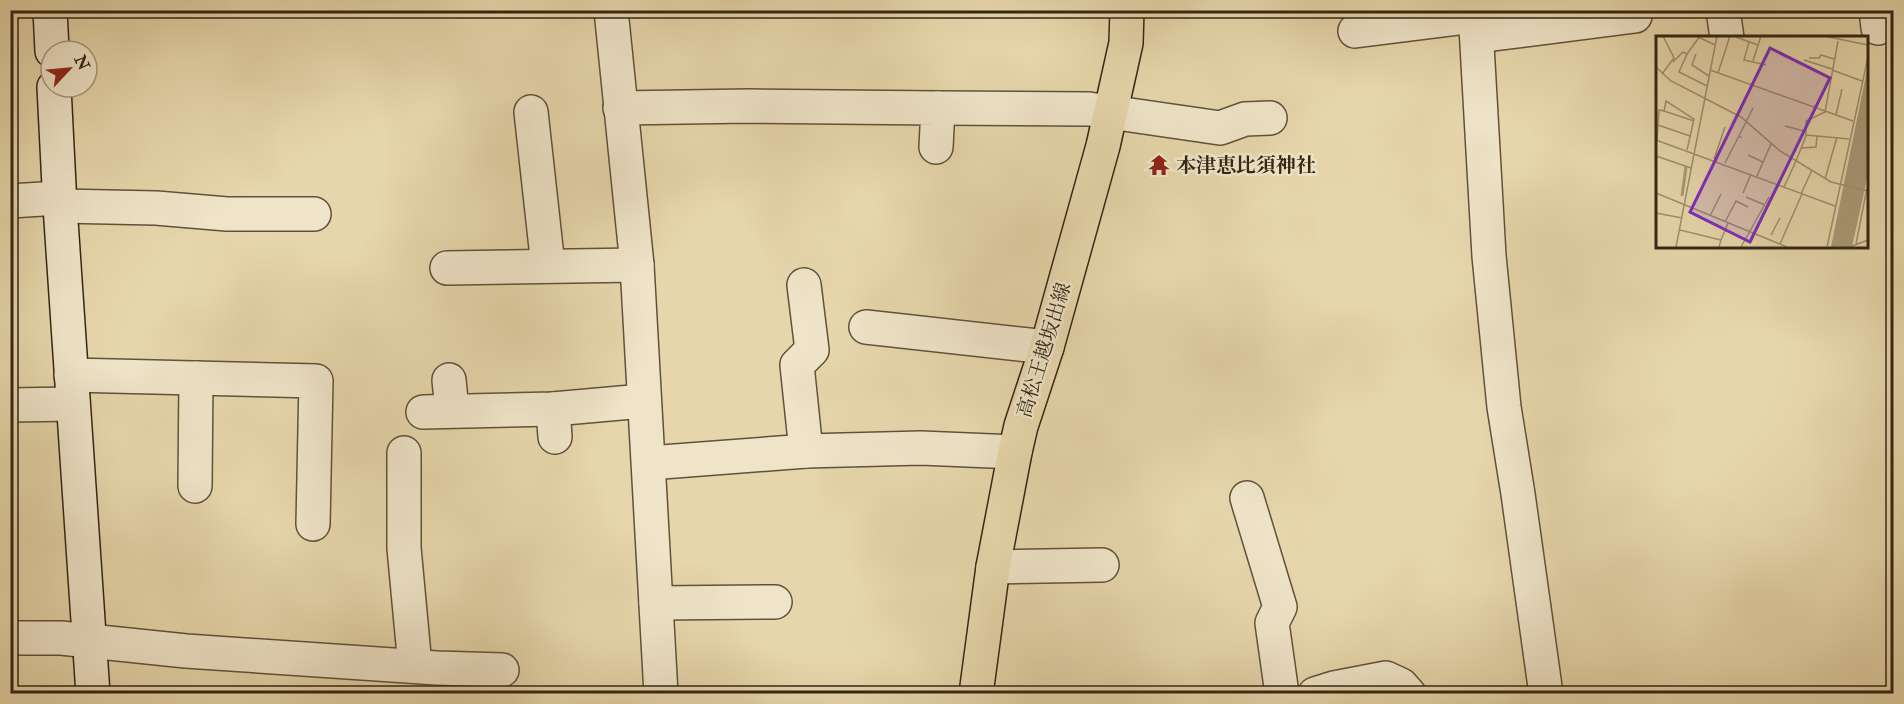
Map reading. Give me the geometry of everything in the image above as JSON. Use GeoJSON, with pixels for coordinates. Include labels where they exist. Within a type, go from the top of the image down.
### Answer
{"type":"FeatureCollection","features":[{"type":"Feature","properties":{"kind":"main road","name":"高松王越坂出線"},"geometry":{"type":"LineString","coordinates":[[976,693],[993,567],[1015,452],[1103,147],[1126,43],[1127,10]]}},
{"type":"Feature","properties":{"kind":"street"},"geometry":{"type":"LineString","coordinates":[[50,10],[51,39]]}},
{"type":"Feature","properties":{"kind":"street"},"geometry":{"type":"LineString","coordinates":[[611,10],[637,265],[661,693]]}},
{"type":"Feature","properties":{"kind":"street"},"geometry":{"type":"LineString","coordinates":[[1723,10],[1727,36]]}},
{"type":"Feature","properties":{"kind":"street"},"geometry":{"type":"LineString","coordinates":[[1355,31],[1476,21],[1635,16]]}},
{"type":"Feature","properties":{"kind":"street"},"geometry":{"type":"LineString","coordinates":[[1476,21],[1489,256],[1504,407],[1546,693]]}},
{"type":"Feature","properties":{"kind":"street"},"geometry":{"type":"LineString","coordinates":[[55,99],[93,693]]}},
{"type":"Feature","properties":{"kind":"street"},"geometry":{"type":"LineString","coordinates":[[620,108],[749,106],[1089,109],[1220,128],[1245,119],[1270,118]]}},
{"type":"Feature","properties":{"kind":"street"},"geometry":{"type":"LineString","coordinates":[[936,147],[938,108]]}},
{"type":"Feature","properties":{"kind":"street"},"geometry":{"type":"LineString","coordinates":[[531,112],[548,266]]}},
{"type":"Feature","properties":{"kind":"street"},"geometry":{"type":"LineString","coordinates":[[10,201],[60,202],[226,214],[314,214]]}},
{"type":"Feature","properties":{"kind":"street"},"geometry":{"type":"LineString","coordinates":[[447,268],[637,265]]}},
{"type":"Feature","properties":{"kind":"street"},"geometry":{"type":"LineString","coordinates":[[804,285],[812,350],[797,365],[806,451]]}},
{"type":"Feature","properties":{"kind":"street"},"geometry":{"type":"LineString","coordinates":[[866,327],[1047,347]]}},
{"type":"Feature","properties":{"kind":"street"},"geometry":{"type":"LineString","coordinates":[[195,486],[196,378]]}},
{"type":"Feature","properties":{"kind":"street"},"geometry":{"type":"LineString","coordinates":[[10,405],[72,390],[196,378],[316,381],[313,524]]}},
{"type":"Feature","properties":{"kind":"street"},"geometry":{"type":"LineString","coordinates":[[441,401],[554,423],[643,401]]}},
{"type":"Feature","properties":{"kind":"street"},"geometry":{"type":"LineString","coordinates":[[649,463],[806,451],[921,448],[1015,452]]}},
{"type":"Feature","properties":{"kind":"street"},"geometry":{"type":"LineString","coordinates":[[404,453],[405,548],[429,676]]}},
{"type":"Feature","properties":{"kind":"street"},"geometry":{"type":"LineString","coordinates":[[1247,498],[1280,608],[1272,623],[1282,693]]}},
{"type":"Feature","properties":{"kind":"street"},"geometry":{"type":"LineString","coordinates":[[993,567],[1102,565]]}},
{"type":"Feature","properties":{"kind":"street"},"geometry":{"type":"LineString","coordinates":[[656,603],[775,602]]}},
{"type":"Feature","properties":{"kind":"street"},"geometry":{"type":"LineString","coordinates":[[10,638],[61,638],[429,676],[502,670]]}},
{"type":"Feature","properties":{"kind":"street"},"geometry":{"type":"LineString","coordinates":[[1315,693],[1386,678],[1401,685],[1408,693]]}},
{"type":"Feature","properties":{"kind":"place","name":"本津恵比須神社"},"geometry":{"type":"Point","coordinates":[1159,165]}}]}
